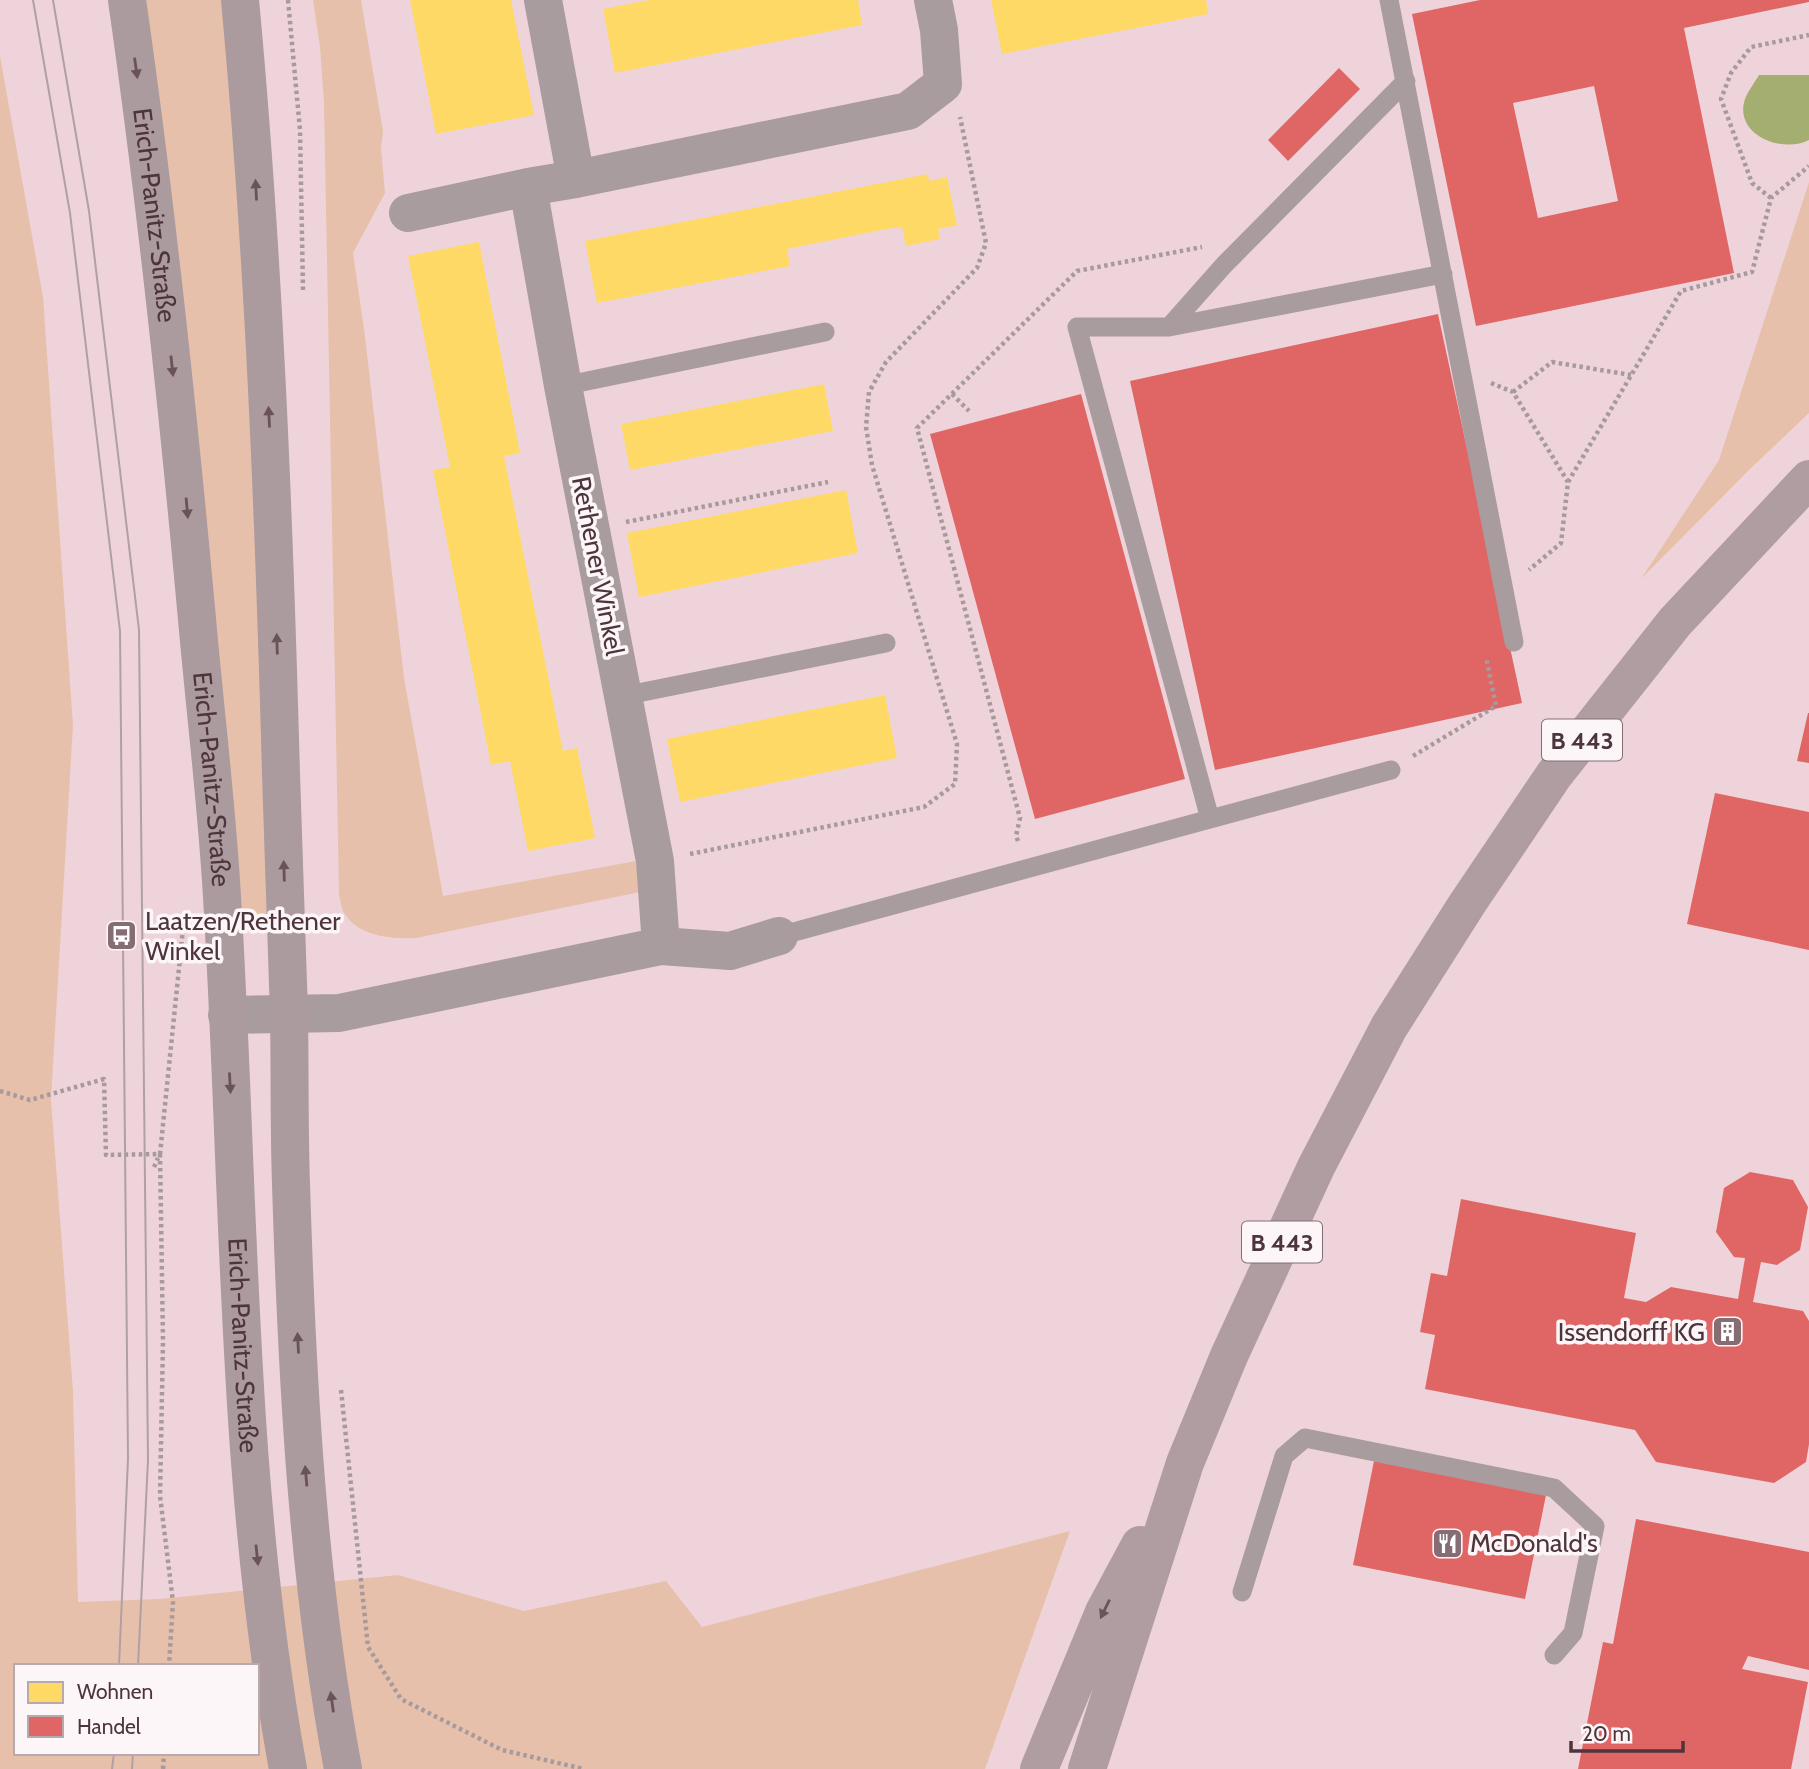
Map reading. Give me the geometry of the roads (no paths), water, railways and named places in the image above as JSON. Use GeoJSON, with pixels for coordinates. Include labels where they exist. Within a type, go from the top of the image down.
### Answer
{"type":"FeatureCollection","features":[{"type":"Feature","properties":{"kind":"main road","name":"Erich-Panitz-Straße"},"geometry":{"type":"LineString","coordinates":[[127,0],[146,135],[181,440],[223,920],[245,1414],[257,1558],[288,1769]]}},
{"type":"Feature","properties":{"kind":"main road","name":"Erich-Panitz-Straße"},"geometry":{"type":"LineString","coordinates":[[240,0],[253,133],[272,469],[289,1013],[290,1181],[302,1424],[312,1551],[343,1769]]}},
{"type":"Feature","properties":{"kind":"main road","name":"B 443"},"geometry":{"type":"LineString","coordinates":[[1087,1769],[1185,1463],[1229,1356],[1316,1167],[1390,1027],[1555,775],[1675,622],[1809,479]]}},
{"type":"Feature","properties":{"kind":"main road"},"geometry":{"type":"LineString","coordinates":[[1039,1769],[1104,1612],[1185,1463]]}},
{"type":"Feature","properties":{"kind":"street"},"geometry":{"type":"LineString","coordinates":[[543,0],[576,180]]}},
{"type":"Feature","properties":{"kind":"street"},"geometry":{"type":"LineString","coordinates":[[408,213],[908,111],[943,84],[939,30],[933,0]]}},
{"type":"Feature","properties":{"kind":"street","name":"Rethener Winkel"},"geometry":{"type":"LineString","coordinates":[[528,187],[563,386],[655,861],[661,946]]}},
{"type":"Feature","properties":{"kind":"street"},"geometry":{"type":"LineString","coordinates":[[227,1015],[340,1013],[661,946],[730,951],[779,936]]}},
{"type":"Feature","properties":{"kind":"lane"},"geometry":{"type":"LineString","coordinates":[[1389,0],[1514,642]]}},
{"type":"Feature","properties":{"kind":"lane"},"geometry":{"type":"LineString","coordinates":[[1169,327],[1224,265],[1406,81]]}},
{"type":"Feature","properties":{"kind":"lane"},"geometry":{"type":"LineString","coordinates":[[1210,819],[1077,327],[1169,327],[1443,274]]}},
{"type":"Feature","properties":{"kind":"lane"},"geometry":{"type":"LineString","coordinates":[[563,386],[825,332]]}},
{"type":"Feature","properties":{"kind":"lane"},"geometry":{"type":"LineString","coordinates":[[624,696],[886,643]]}},
{"type":"Feature","properties":{"kind":"lane"},"geometry":{"type":"LineString","coordinates":[[779,936],[1391,769]]}},
{"type":"Feature","properties":{"kind":"lane"},"geometry":{"type":"LineString","coordinates":[[1242,1592],[1284,1456],[1305,1438],[1554,1488],[1595,1526],[1573,1633],[1554,1655]]}},
{"type":"Feature","properties":{"kind":"tram line"},"geometry":{"type":"LineString","coordinates":[[33,0],[70,213],[120,631],[128,1459],[119,1664]]}},
{"type":"Feature","properties":{"kind":"tram line"},"geometry":{"type":"LineString","coordinates":[[53,0],[89,211],[139,630],[148,1460],[138,1664]]}},
{"type":"Feature","properties":{"kind":"tram line"},"geometry":{"type":"LineString","coordinates":[[112,1769],[114,1755]]}},
{"type":"Feature","properties":{"kind":"tram line"},"geometry":{"type":"LineString","coordinates":[[132,1769],[133,1755]]}},
{"type":"Feature","properties":{"kind":"place","name":"Laatzen/Rethener Winkel"},"geometry":{"type":"Point","coordinates":[122,936]}},
{"type":"Feature","properties":{"kind":"place","name":"Issendorff KG"},"geometry":{"type":"Point","coordinates":[1728,1332]}},
{"type":"Feature","properties":{"kind":"place","name":"McDonald's"},"geometry":{"type":"Point","coordinates":[1447,1543]}}]}
